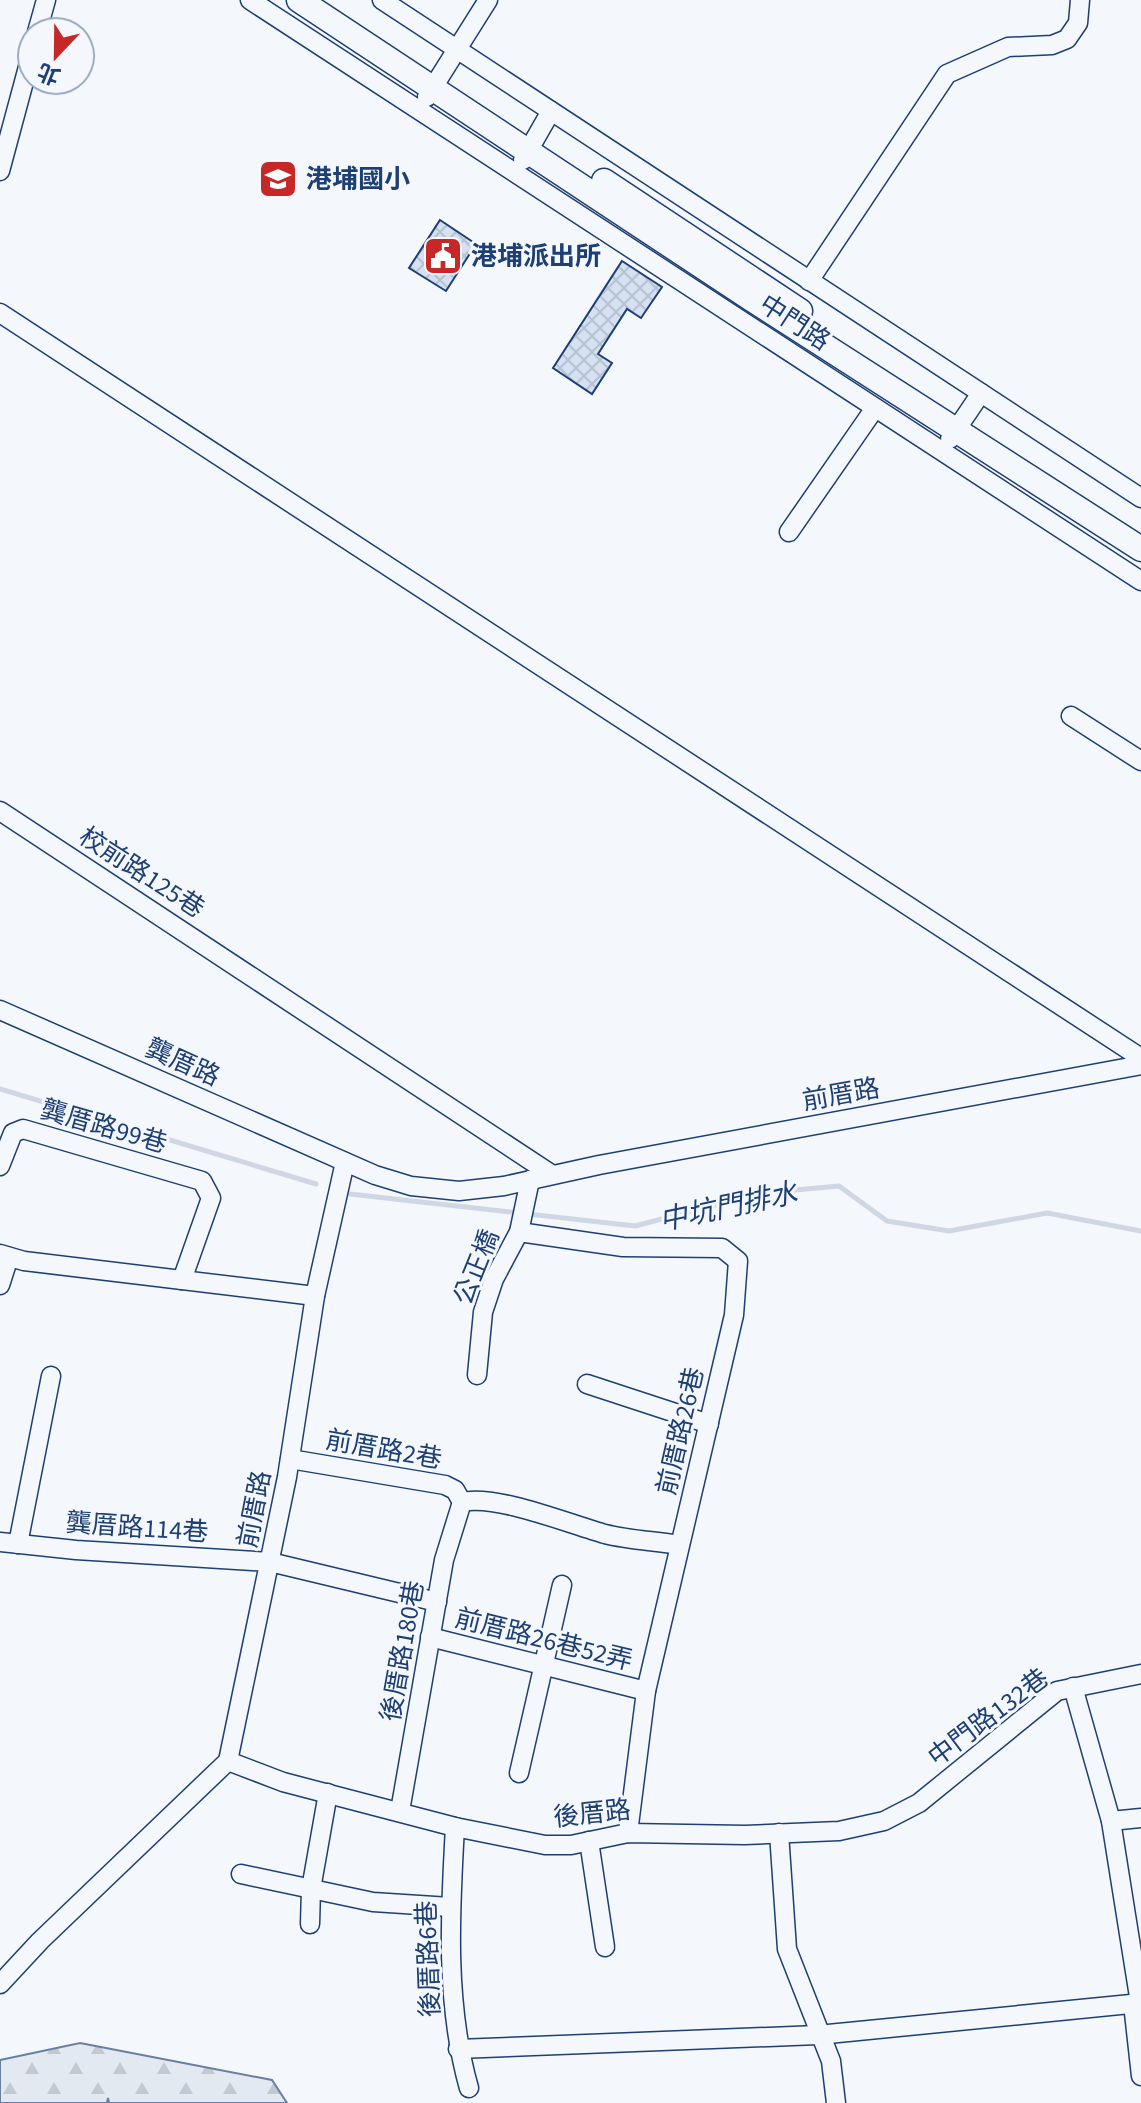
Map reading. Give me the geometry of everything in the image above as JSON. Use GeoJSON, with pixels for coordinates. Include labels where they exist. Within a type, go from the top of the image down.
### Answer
{"type":"FeatureCollection","features":[{"type":"Feature","properties":{"kind":"main road"},"geometry":{"type":"LineString","coordinates":[[299,0],[437,81]]}},
{"type":"Feature","properties":{"kind":"main road"},"geometry":{"type":"LineString","coordinates":[[328,0],[437,81]]}},
{"type":"Feature","properties":{"kind":"main road","name":"中門路"},"geometry":{"type":"LineString","coordinates":[[437,81],[1139,540]]}},
{"type":"Feature","properties":{"kind":"street","name":"中門路"},"geometry":{"type":"LineString","coordinates":[[250,0],[1141,581]]}},
{"type":"Feature","properties":{"kind":"street","name":"中門路"},"geometry":{"type":"LineString","coordinates":[[382,0],[1141,498]]}},
{"type":"Feature","properties":{"kind":"street"},"geometry":{"type":"LineString","coordinates":[[418,110],[488,0]]}},
{"type":"Feature","properties":{"kind":"street"},"geometry":{"type":"LineString","coordinates":[[809,281],[947,74],[1008,47],[1052,45],[1067,39],[1078,23],[1080,0]]}},
{"type":"Feature","properties":{"kind":"street"},"geometry":{"type":"LineString","coordinates":[[0,171],[20,96]]}},
{"type":"Feature","properties":{"kind":"street"},"geometry":{"type":"LineString","coordinates":[[515,173],[551,111]]}},
{"type":"Feature","properties":{"kind":"street"},"geometry":{"type":"LineString","coordinates":[[0,313],[1141,1058]]}},
{"type":"Feature","properties":{"kind":"street"},"geometry":{"type":"LineString","coordinates":[[942,452],[981,393]]}},
{"type":"Feature","properties":{"kind":"street"},"geometry":{"type":"LineString","coordinates":[[789,532],[875,408]]}},
{"type":"Feature","properties":{"kind":"street"},"geometry":{"type":"LineString","coordinates":[[1119,567],[1139,540]]}},
{"type":"Feature","properties":{"kind":"street"},"geometry":{"type":"LineString","coordinates":[[1071,716],[1141,761]]}},
{"type":"Feature","properties":{"kind":"street","name":"校前路125巷"},"geometry":{"type":"LineString","coordinates":[[0,811],[551,1174]]}},
{"type":"Feature","properties":{"kind":"street","name":"龔厝路"},"geometry":{"type":"LineString","coordinates":[[0,1010],[345,1162]]}},
{"type":"Feature","properties":{"kind":"street","name":"前厝路"},"geometry":{"type":"LineString","coordinates":[[228,1761],[290,1459],[315,1296],[345,1162],[411,1186],[459,1191],[1141,1065]]}},
{"type":"Feature","properties":{"kind":"street","name":"龔厝路99巷"},"geometry":{"type":"LineString","coordinates":[[0,1166],[13,1133],[23,1129],[202,1181],[211,1192],[182,1280]]}},
{"type":"Feature","properties":{"kind":"street","name":"公正橋"},"geometry":{"type":"LineString","coordinates":[[477,1375],[483,1312],[494,1279],[522,1219],[530,1180]]}},
{"type":"Feature","properties":{"kind":"street","name":"前厝路26巷"},"geometry":{"type":"LineString","coordinates":[[522,1219],[601,1245],[722,1248],[732,1253],[738,1261],[734,1315],[646,1691],[628,1833]]}},
{"type":"Feature","properties":{"kind":"street"},"geometry":{"type":"LineString","coordinates":[[0,1285],[4,1256],[315,1296]]}},
{"type":"Feature","properties":{"kind":"street"},"geometry":{"type":"LineString","coordinates":[[9,1543],[51,1376]]}},
{"type":"Feature","properties":{"kind":"street"},"geometry":{"type":"LineString","coordinates":[[587,1384],[709,1424]]}},
{"type":"Feature","properties":{"kind":"street","name":"前厝路2巷"},"geometry":{"type":"LineString","coordinates":[[290,1459],[445,1485],[455,1490],[462,1502]]}},
{"type":"Feature","properties":{"kind":"street"},"geometry":{"type":"LineString","coordinates":[[462,1502],[472,1500],[527,1511],[609,1535],[679,1545]]}},
{"type":"Feature","properties":{"kind":"street","name":"後厝路180巷"},"geometry":{"type":"LineString","coordinates":[[400,1811],[437,1602],[462,1502]]}},
{"type":"Feature","properties":{"kind":"street","name":"龔厝路114巷"},"geometry":{"type":"LineString","coordinates":[[9,1543],[270,1562],[437,1602]]}},
{"type":"Feature","properties":{"kind":"street"},"geometry":{"type":"LineString","coordinates":[[519,1773],[562,1585]]}},
{"type":"Feature","properties":{"kind":"street","name":"前厝路26巷52弄"},"geometry":{"type":"LineString","coordinates":[[430,1637],[646,1691]]}},
{"type":"Feature","properties":{"kind":"street","name":"中門路132巷"},"geometry":{"type":"LineString","coordinates":[[919,1803],[1057,1691],[1141,1674]]}},
{"type":"Feature","properties":{"kind":"street"},"geometry":{"type":"LineString","coordinates":[[1073,1687],[1111,1821],[1138,2003],[1141,2076]]}},
{"type":"Feature","properties":{"kind":"street"},"geometry":{"type":"LineString","coordinates":[[0,1984],[134,1849],[228,1761]]}},
{"type":"Feature","properties":{"kind":"street","name":"後厝路"},"geometry":{"type":"LineString","coordinates":[[228,1761],[283,1782],[455,1827],[545,1845],[628,1833],[839,1831],[884,1821],[919,1803]]}},
{"type":"Feature","properties":{"kind":"street"},"geometry":{"type":"LineString","coordinates":[[310,1924],[311,1889],[328,1793]]}},
{"type":"Feature","properties":{"kind":"street"},"geometry":{"type":"LineString","coordinates":[[1111,1821],[1141,1818]]}},
{"type":"Feature","properties":{"kind":"street","name":"後厝路6巷"},"geometry":{"type":"LineString","coordinates":[[455,1827],[450,1907],[458,2049],[469,2088]]}},
{"type":"Feature","properties":{"kind":"street"},"geometry":{"type":"LineString","coordinates":[[779,1833],[787,1949],[818,2035],[831,2061],[836,2103]]}},
{"type":"Feature","properties":{"kind":"street"},"geometry":{"type":"LineString","coordinates":[[589,1841],[605,1947]]}},
{"type":"Feature","properties":{"kind":"street"},"geometry":{"type":"LineString","coordinates":[[241,1874],[395,1905],[450,1907]]}},
{"type":"Feature","properties":{"kind":"street"},"geometry":{"type":"LineString","coordinates":[[458,2049],[818,2035],[1138,2003]]}},
{"type":"Feature","properties":{"kind":"green space"},"geometry":{"type":"Polygon","coordinates":[[[80,2043],[272,2080],[287,2103],[109,2103],[108,2098],[107,2103],[0,2103],[0,2060],[80,2043]]]}},
{"type":"Feature","properties":{"kind":"building","name":"港埔派出所"},"geometry":{"type":"Polygon","coordinates":[[[440,220],[476,244],[446,291],[409,268],[440,220]]]}},
{"type":"Feature","properties":{"kind":"building"},"geometry":{"type":"Polygon","coordinates":[[[622,261],[662,287],[641,318],[627,309],[598,354],[612,363],[592,394],[553,368],[622,261]]]}},
{"type":"Feature","properties":{"kind":"waterway","name":"中坑門排水"},"geometry":{"type":"LineString","coordinates":[[0,1089],[316,1184]]}},
{"type":"Feature","properties":{"kind":"waterway","name":"中坑門排水"},"geometry":{"type":"LineString","coordinates":[[350,1194],[635,1226],[762,1193],[839,1186],[887,1221],[949,1231],[1047,1213],[1141,1231]]}},
{"type":"Feature","properties":{"kind":"place","name":"港埔國小"},"geometry":{"type":"Point","coordinates":[278,179]}},
{"type":"Feature","properties":{"kind":"place","name":"港埔派出所"},"geometry":{"type":"Point","coordinates":[443,256]}}]}
